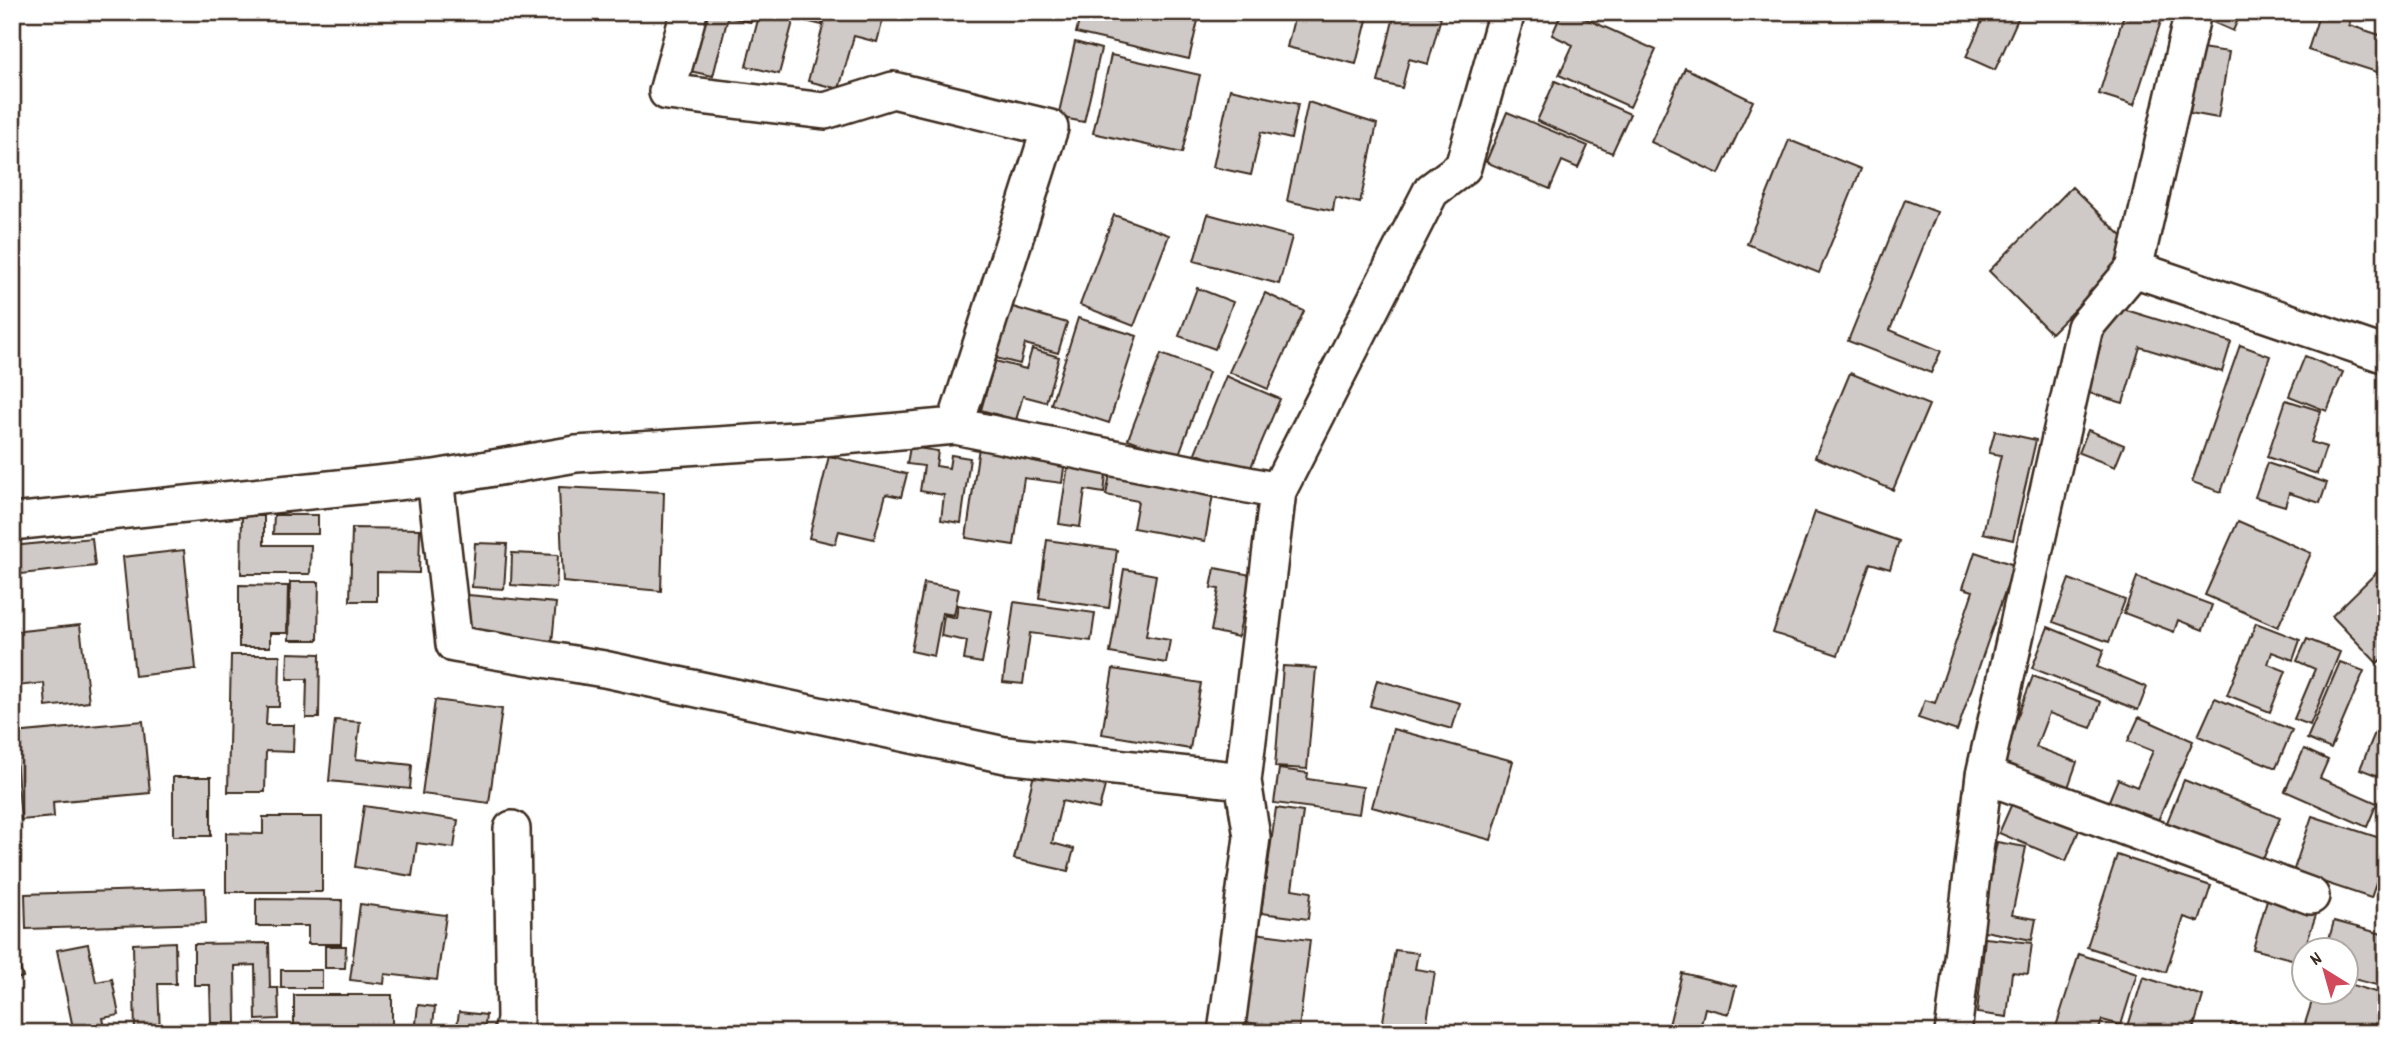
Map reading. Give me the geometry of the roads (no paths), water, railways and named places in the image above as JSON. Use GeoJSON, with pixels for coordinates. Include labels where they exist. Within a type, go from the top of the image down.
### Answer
{"type":"FeatureCollection","features":[{"type":"Feature","properties":{"kind":"street"},"geometry":{"type":"LineString","coordinates":[[689,12],[667,92],[825,111],[893,90],[1050,128],[954,426]]}},
{"type":"Feature","properties":{"kind":"street"},"geometry":{"type":"LineString","coordinates":[[1226,1033],[1252,837],[1243,780],[1278,491],[1431,191],[1463,167],[1507,12]]}},
{"type":"Feature","properties":{"kind":"street"},"geometry":{"type":"LineString","coordinates":[[1953,1033],[1984,775],[2085,327],[2134,269],[2193,12]]}},
{"type":"Feature","properties":{"kind":"street"},"geometry":{"type":"LineString","coordinates":[[2134,269],[2386,355]]}},
{"type":"Feature","properties":{"kind":"street"},"geometry":{"type":"LineString","coordinates":[[12,522],[435,478],[576,454],[954,426],[1278,491]]}},
{"type":"Feature","properties":{"kind":"street"},"geometry":{"type":"LineString","coordinates":[[435,478],[454,645],[604,669],[1005,755],[1243,780]]}},
{"type":"Feature","properties":{"kind":"street"},"geometry":{"type":"LineString","coordinates":[[1984,775],[2311,895]]}},
{"type":"Feature","properties":{"kind":"street"},"geometry":{"type":"LineString","coordinates":[[512,830],[515,1020],[512,1033]]}}]}
